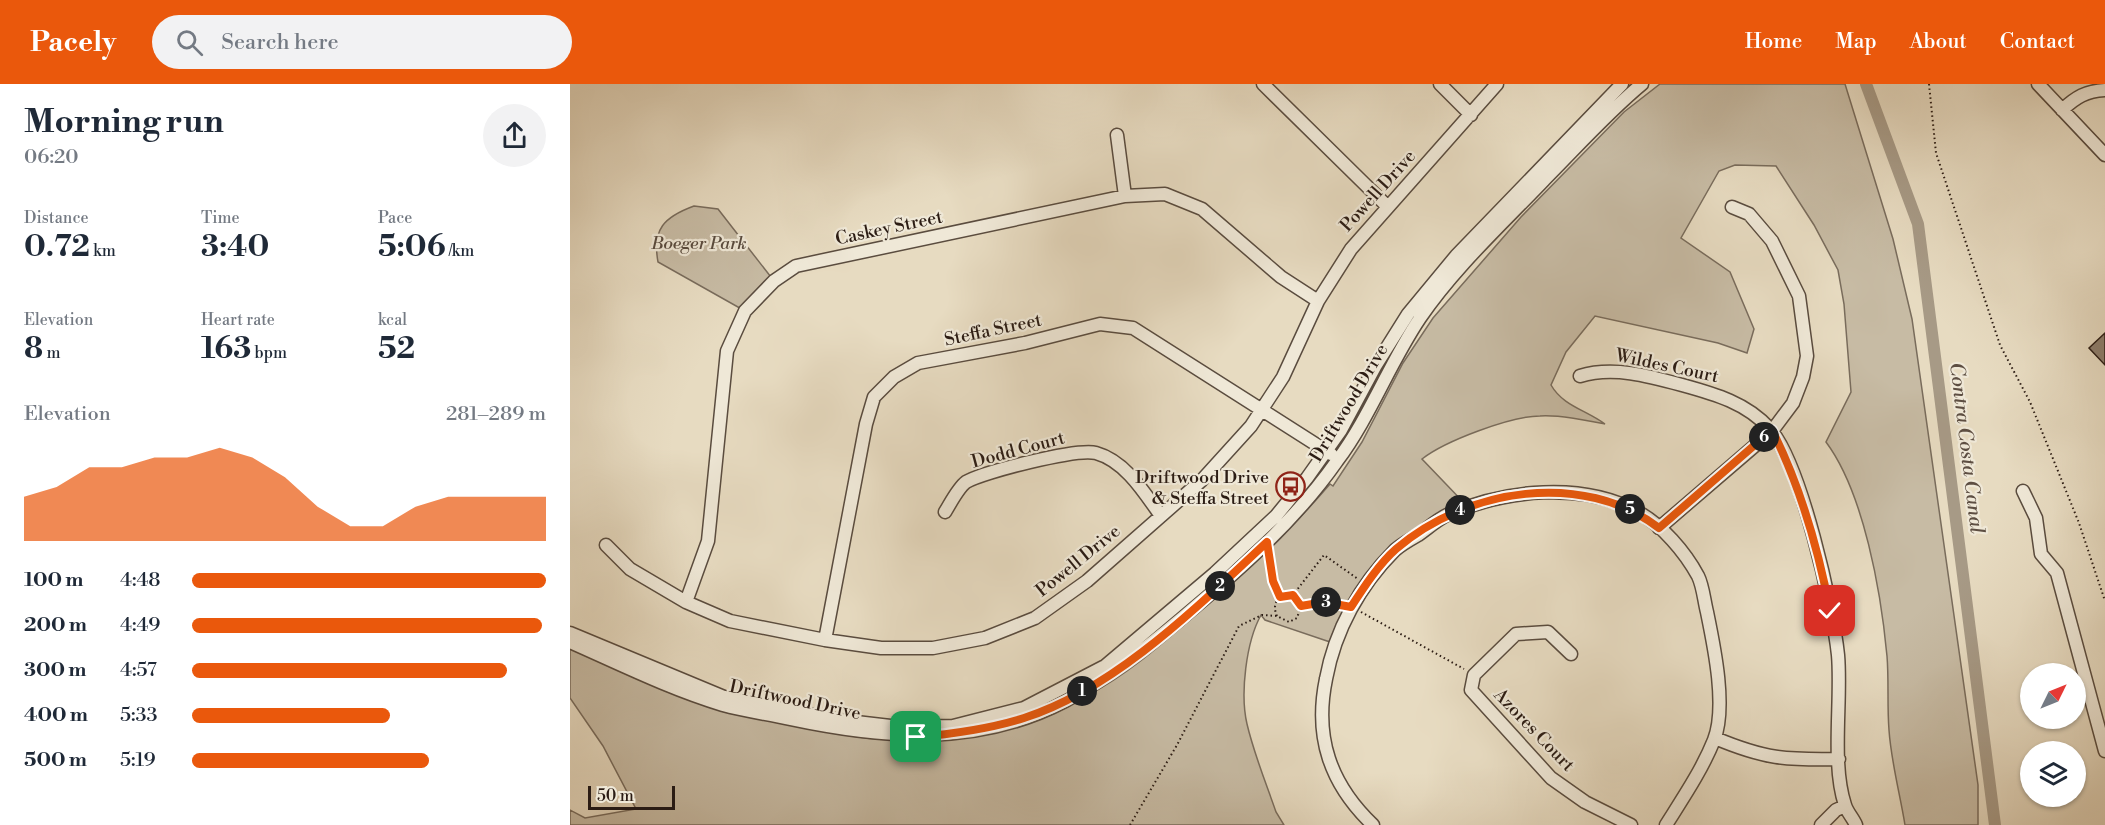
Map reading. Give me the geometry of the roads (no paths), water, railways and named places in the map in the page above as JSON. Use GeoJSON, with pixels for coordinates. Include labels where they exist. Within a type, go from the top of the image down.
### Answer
{"type":"FeatureCollection","features":[{"type":"Feature","properties":{"kind":"street"},"geometry":{"type":"LineString","coordinates":[[1263,84],[1388,207]]}},
{"type":"Feature","properties":{"kind":"street"},"geometry":{"type":"LineString","coordinates":[[1440,84],[1471,114]]}},
{"type":"Feature","properties":{"kind":"street","name":"Powell Drive"},"geometry":{"type":"LineString","coordinates":[[606,545],[630,569],[686,602],[730,621],[825,640],[881,648],[933,648],[986,638],[1044,612],[1087,581],[1202,480],[1263,411],[1283,377],[1318,301],[1351,249],[1497,84]]}},
{"type":"Feature","properties":{"kind":"street","name":"Driftwood Drive"},"geometry":{"type":"LineString","coordinates":[[570,633],[724,697],[839,720],[899,727],[953,726],[1024,708],[1105,666],[1215,573],[1276,516],[1341,430],[1376,365],[1408,314],[1456,256],[1622,84]]}},
{"type":"Feature","properties":{"kind":"street","name":"Driftwood Drive"},"geometry":{"type":"LineString","coordinates":[[570,642],[684,691],[725,705],[878,735],[916,737],[956,734],[1026,717],[1064,702],[1109,675],[1214,592],[1313,494],[1339,459],[1422,316],[1476,251],[1642,84]]}},
{"type":"Feature","properties":{"kind":"street"},"geometry":{"type":"LineString","coordinates":[[2038,84],[2105,155]]}},
{"type":"Feature","properties":{"kind":"street"},"geometry":{"type":"LineString","coordinates":[[2062,110],[2077,97],[2090,91],[2105,90]]}},
{"type":"Feature","properties":{"kind":"street"},"geometry":{"type":"LineString","coordinates":[[1117,135],[1125,196]]}},
{"type":"Feature","properties":{"kind":"street","name":"Caskey Street"},"geometry":{"type":"LineString","coordinates":[[686,602],[708,541],[728,351],[745,311],[774,280],[796,266],[1125,196],[1165,195],[1202,209],[1281,278],[1318,301]]}},
{"type":"Feature","properties":{"kind":"street"},"geometry":{"type":"LineString","coordinates":[[1659,528],[1772,430],[1793,403],[1803,377],[1807,356],[1799,296],[1772,241],[1749,214],[1732,207]]}},
{"type":"Feature","properties":{"kind":"street","name":"Steffa Street"},"geometry":{"type":"LineString","coordinates":[[825,640],[866,424],[874,397],[894,377],[918,363],[1025,343],[1100,324],[1133,328],[1339,459]]}},
{"type":"Feature","properties":{"kind":"street","name":"Wildes Court"},"geometry":{"type":"LineString","coordinates":[[1580,376],[1600,370],[1611,371],[1656,378],[1721,395],[1750,411],[1772,430]]}},
{"type":"Feature","properties":{"kind":"street"},"geometry":{"type":"LineString","coordinates":[[1772,430],[1794,475],[1821,566],[1838,655],[1839,759],[1845,806],[1856,825]]}},
{"type":"Feature","properties":{"kind":"street","name":"Dodd Court"},"geometry":{"type":"LineString","coordinates":[[945,512],[965,483],[1004,469],[1068,454],[1094,452],[1116,463],[1138,485],[1161,516]]}},
{"type":"Feature","properties":{"kind":"street"},"geometry":{"type":"LineString","coordinates":[[2023,491],[2036,518],[2041,555],[2057,573],[2105,751]]}},
{"type":"Feature","properties":{"kind":"street"},"geometry":{"type":"LineString","coordinates":[[1373,825],[1357,810],[1332,772],[1324,741],[1321,704],[1328,665],[1351,607],[1396,549],[1447,515],[1497,498],[1528,493],[1563,493],[1599,498],[1638,512],[1659,528],[1684,555],[1699,578],[1714,644],[1719,709],[1715,738],[1666,825]]}},
{"type":"Feature","properties":{"kind":"street","name":"Azores Court"},"geometry":{"type":"LineString","coordinates":[[1571,654],[1548,632],[1516,634],[1474,675],[1471,690],[1551,778],[1585,802],[1631,825]]}},
{"type":"Feature","properties":{"kind":"street"},"geometry":{"type":"LineString","coordinates":[[1715,738],[1773,758],[1839,759]]}},
{"type":"Feature","properties":{"kind":"street"},"geometry":{"type":"LineString","coordinates":[[1821,825],[1836,810],[1845,806]]}},
{"type":"Feature","properties":{"kind":"waterway","name":"Contra Costa Canal"},"geometry":{"type":"LineString","coordinates":[[1866,84],[1918,224],[1995,825]]}},
{"type":"Feature","properties":{"kind":"place","name":"Driftwood Drive & Steffa Street"},"geometry":{"type":"Point","coordinates":[1290,487]}},
{"type":"Feature","properties":{"kind":"park label","name":"Boeger Park"},"geometry":{"type":"Point","coordinates":[699,243]}}]}
